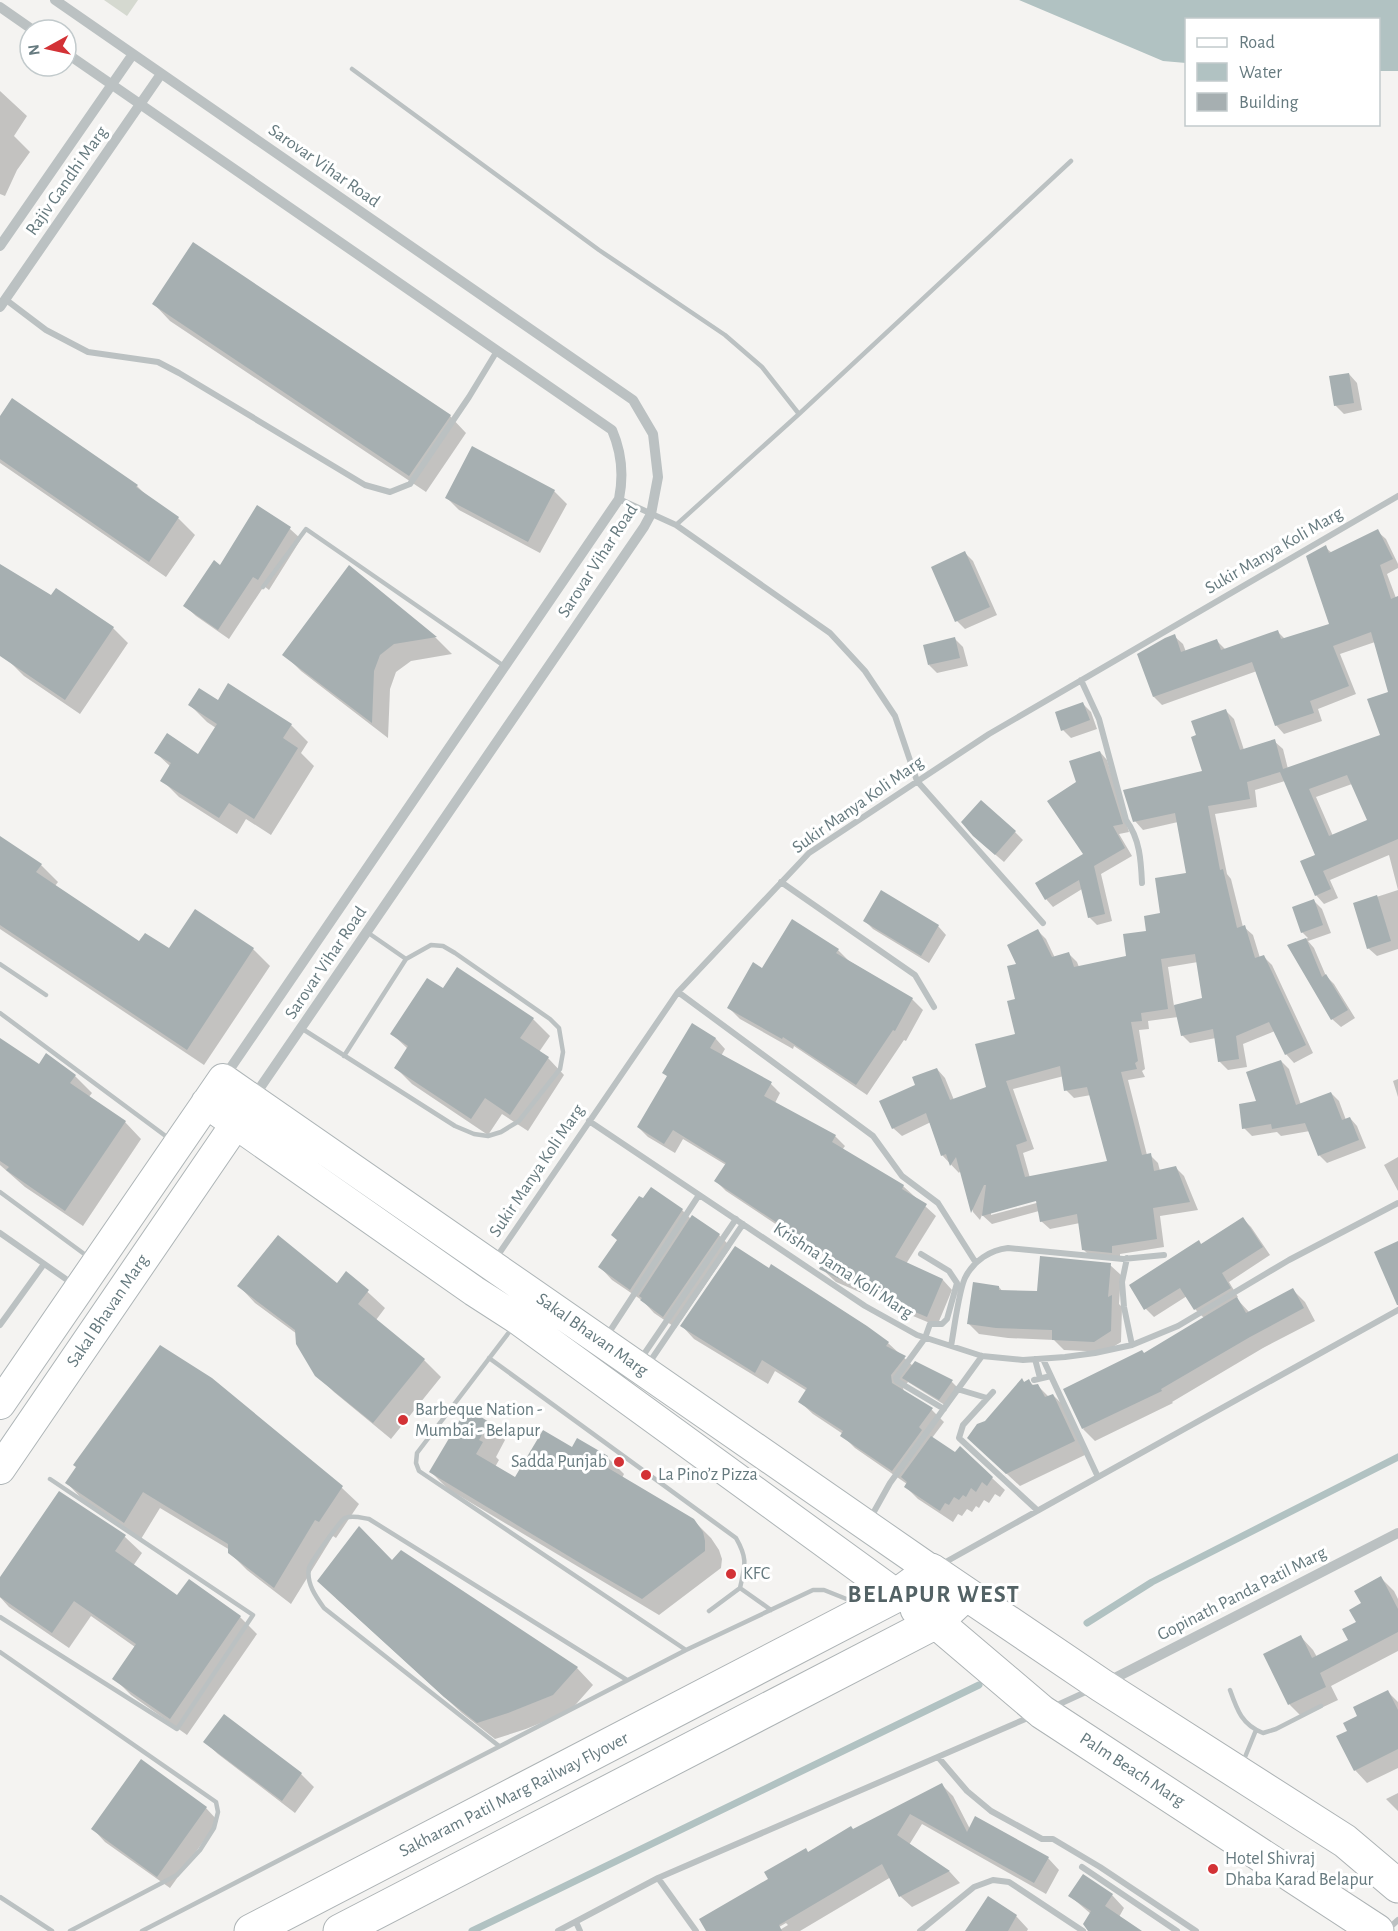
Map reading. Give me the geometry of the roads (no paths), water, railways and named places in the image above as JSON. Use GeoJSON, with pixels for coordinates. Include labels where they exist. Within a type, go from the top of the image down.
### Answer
{"type":"FeatureCollection","features":[{"type":"Feature","properties":{"kind":"main road","name":"Sakal Bhavan Marg"},"geometry":{"type":"LineString","coordinates":[[1,1400],[223,1079],[253,1099],[483,1278],[519,1320],[884,1603]]}},
{"type":"Feature","properties":{"kind":"main road","name":"Sakal Bhavan Marg"},"geometry":{"type":"LineString","coordinates":[[0,1469],[253,1099]]}},
{"type":"Feature","properties":{"kind":"main road","name":"Sakal Bhavan Marg"},"geometry":{"type":"LineString","coordinates":[[206,1103],[483,1278],[603,1342],[931,1570]]}},
{"type":"Feature","properties":{"kind":"main road","name":"Sakharam Patil Marg Railway Flyover"},"geometry":{"type":"LineString","coordinates":[[251,1931],[884,1603],[931,1570]]}},
{"type":"Feature","properties":{"kind":"main road"},"geometry":{"type":"LineString","coordinates":[[931,1570],[1101,1685],[1345,1841],[1398,1886]]}},
{"type":"Feature","properties":{"kind":"main road"},"geometry":{"type":"LineString","coordinates":[[340,1931],[936,1622],[966,1594]]}},
{"type":"Feature","properties":{"kind":"main road","name":"Palm Beach Marg"},"geometry":{"type":"LineString","coordinates":[[884,1603],[936,1622],[1042,1712],[1377,1931]]}},
{"type":"Feature","properties":{"kind":"street","name":"Sarovar Vihar Road"},"geometry":{"type":"LineString","coordinates":[[55,0],[633,400],[652,434],[658,477],[651,514],[644,527],[253,1099]]}},
{"type":"Feature","properties":{"kind":"street"},"geometry":{"type":"LineString","coordinates":[[0,7],[18,20]]}},
{"type":"Feature","properties":{"kind":"street","name":"Rajiv Gandhi Marg"},"geometry":{"type":"LineString","coordinates":[[0,246],[133,54]]}},
{"type":"Feature","properties":{"kind":"street","name":"Sarovar Vihar Road"},"geometry":{"type":"LineString","coordinates":[[78,61],[612,430],[619,446],[623,478],[619,499],[223,1079]]}},
{"type":"Feature","properties":{"kind":"street","name":"Rajiv Gandhi Marg"},"geometry":{"type":"LineString","coordinates":[[3,303],[161,74]]}},
{"type":"Feature","properties":{"kind":"street"},"geometry":{"type":"LineString","coordinates":[[3,303],[46,330],[88,352],[158,362],[365,485],[390,492],[410,484],[469,398],[497,351]]}},
{"type":"Feature","properties":{"kind":"street","name":"Sukir Manya Koli Marg"},"geometry":{"type":"LineString","coordinates":[[483,1278],[678,992],[809,853],[989,734],[1398,496]]}},
{"type":"Feature","properties":{"kind":"street"},"geometry":{"type":"LineString","coordinates":[[619,499],[676,525],[830,633],[865,671],[895,716],[917,781],[1043,923]]}},
{"type":"Feature","properties":{"kind":"street"},"geometry":{"type":"LineString","coordinates":[[1082,680],[1099,719],[1126,820],[1135,832],[1141,858],[1142,884]]}},
{"type":"Feature","properties":{"kind":"street"},"geometry":{"type":"LineString","coordinates":[[781,882],[915,975],[934,1007]]}},
{"type":"Feature","properties":{"kind":"street"},"geometry":{"type":"LineString","coordinates":[[678,992],[873,1136],[902,1176],[938,1203],[976,1263]]}},
{"type":"Feature","properties":{"kind":"street","name":"Krishna Jama Koli Marg"},"geometry":{"type":"LineString","coordinates":[[589,1121],[865,1305],[917,1335],[982,1356],[1023,1360],[1043,1359],[1095,1353],[1132,1345],[1178,1326],[1289,1260],[1398,1203]]}},
{"type":"Feature","properties":{"kind":"street"},"geometry":{"type":"LineString","coordinates":[[603,1342],[699,1195]]}},
{"type":"Feature","properties":{"kind":"street"},"geometry":{"type":"LineString","coordinates":[[640,1369],[736,1219]]}},
{"type":"Feature","properties":{"kind":"street"},"geometry":{"type":"LineString","coordinates":[[640,1369],[743,1224]]}},
{"type":"Feature","properties":{"kind":"street"},"geometry":{"type":"LineString","coordinates":[[0,1233],[79,1289]]}},
{"type":"Feature","properties":{"kind":"street"},"geometry":{"type":"LineString","coordinates":[[951,1346],[965,1278],[976,1263],[993,1251],[1008,1248],[1127,1258],[1164,1256]]}},
{"type":"Feature","properties":{"kind":"street"},"geometry":{"type":"LineString","coordinates":[[921,1254],[949,1271],[957,1283],[947,1319],[942,1324],[930,1324],[925,1338],[896,1378],[897,1381],[944,1408]]}},
{"type":"Feature","properties":{"kind":"street"},"geometry":{"type":"LineString","coordinates":[[1127,1258],[1122,1282],[1124,1307],[1132,1345]]}},
{"type":"Feature","properties":{"kind":"street"},"geometry":{"type":"LineString","coordinates":[[0,1325],[44,1264]]}},
{"type":"Feature","properties":{"kind":"street"},"geometry":{"type":"LineString","coordinates":[[931,1570],[1398,1310]]}},
{"type":"Feature","properties":{"kind":"street"},"geometry":{"type":"LineString","coordinates":[[867,1526],[890,1483],[982,1356]]}},
{"type":"Feature","properties":{"kind":"street"},"geometry":{"type":"LineString","coordinates":[[1035,1359],[1037,1379],[1051,1376]]}},
{"type":"Feature","properties":{"kind":"street"},"geometry":{"type":"LineString","coordinates":[[1043,1359],[1098,1477]]}},
{"type":"Feature","properties":{"kind":"street"},"geometry":{"type":"LineString","coordinates":[[957,1389],[987,1398]]}},
{"type":"Feature","properties":{"kind":"street"},"geometry":{"type":"LineString","coordinates":[[993,1392],[963,1425],[959,1438],[1037,1510]]}},
{"type":"Feature","properties":{"kind":"street","name":"Gopinath Panda Patil Marg"},"geometry":{"type":"LineString","coordinates":[[1101,1685],[1398,1533]]}},
{"type":"Feature","properties":{"kind":"street"},"geometry":{"type":"LineString","coordinates":[[558,1931],[658,1878],[1101,1685]]}},
{"type":"Feature","properties":{"kind":"street"},"geometry":{"type":"LineString","coordinates":[[938,1757],[968,1791],[991,1811],[1042,1839],[1053,1839],[1100,1867],[1196,1931]]}},
{"type":"Feature","properties":{"kind":"street"},"geometry":{"type":"LineString","coordinates":[[1082,1867],[1177,1931]]}},
{"type":"Feature","properties":{"kind":"street"},"geometry":{"type":"LineString","coordinates":[[658,1878],[696,1931]]}},
{"type":"Feature","properties":{"kind":"street"},"geometry":{"type":"LineString","coordinates":[[920,1931],[974,1887],[993,1880],[1009,1882],[1083,1931]]}},
{"type":"Feature","properties":{"kind":"street"},"geometry":{"type":"LineString","coordinates":[[1386,1931],[1398,1920]]}},
{"type":"Feature","properties":{"kind":"street"},"geometry":{"type":"LineString","coordinates":[[576,1922],[580,1931]]}},
{"type":"Feature","properties":{"kind":"lane"},"geometry":{"type":"LineString","coordinates":[[352,69],[599,250],[725,335],[762,367],[800,414]]}},
{"type":"Feature","properties":{"kind":"lane"},"geometry":{"type":"LineString","coordinates":[[676,525],[800,414],[1071,161]]}},
{"type":"Feature","properties":{"kind":"lane"},"geometry":{"type":"LineString","coordinates":[[263,586],[306,529],[504,666]]}},
{"type":"Feature","properties":{"kind":"lane"},"geometry":{"type":"LineString","coordinates":[[367,932],[406,959]]}},
{"type":"Feature","properties":{"kind":"lane"},"geometry":{"type":"LineString","coordinates":[[301,1028],[344,1056],[455,1126],[474,1134],[488,1136],[519,1122],[560,1069],[563,1052],[559,1028],[550,1018],[443,946],[431,945],[406,959],[344,1056]]}},
{"type":"Feature","properties":{"kind":"lane"},"geometry":{"type":"LineString","coordinates":[[0,964],[46,995]]}},
{"type":"Feature","properties":{"kind":"lane"},"geometry":{"type":"LineString","coordinates":[[0,1013],[178,1145]]}},
{"type":"Feature","properties":{"kind":"lane"},"geometry":{"type":"LineString","coordinates":[[0,1192],[96,1263]]}},
{"type":"Feature","properties":{"kind":"lane"},"geometry":{"type":"LineString","coordinates":[[519,1320],[417,1453],[418,1471],[686,1650]]}},
{"type":"Feature","properties":{"kind":"lane"},"geometry":{"type":"LineString","coordinates":[[489,1358],[736,1538],[743,1551],[745,1565],[740,1588],[709,1611]]}},
{"type":"Feature","properties":{"kind":"lane"},"geometry":{"type":"LineString","coordinates":[[0,1617],[177,1729],[254,1615],[50,1479]]}},
{"type":"Feature","properties":{"kind":"lane"},"geometry":{"type":"LineString","coordinates":[[499,1746],[324,1608],[314,1595],[309,1568],[344,1519],[355,1517],[369,1519],[628,1680]]}},
{"type":"Feature","properties":{"kind":"lane"},"geometry":{"type":"LineString","coordinates":[[740,1588],[771,1610]]}},
{"type":"Feature","properties":{"kind":"lane"},"geometry":{"type":"LineString","coordinates":[[142,1931],[686,1650],[813,1590],[824,1590],[884,1603]]}},
{"type":"Feature","properties":{"kind":"lane"},"geometry":{"type":"LineString","coordinates":[[0,1652],[216,1802],[218,1812],[214,1828],[200,1850],[177,1875],[70,1931]]}},
{"type":"Feature","properties":{"kind":"lane"},"geometry":{"type":"LineString","coordinates":[[1230,1690],[1239,1715],[1246,1724],[1256,1730],[1268,1732],[1321,1706]]}},
{"type":"Feature","properties":{"kind":"lane"},"geometry":{"type":"LineString","coordinates":[[1239,1773],[1256,1730]]}},
{"type":"Feature","properties":{"kind":"lane"},"geometry":{"type":"LineString","coordinates":[[0,1897],[52,1931]]}},
{"type":"Feature","properties":{"kind":"water"},"geometry":{"type":"Polygon","coordinates":[[[1019,0],[1398,0],[1398,71],[1380,71],[1380,18],[1185,18],[1185,63],[1163,61],[1019,0]]]}},
{"type":"Feature","properties":{"kind":"waterway"},"geometry":{"type":"LineString","coordinates":[[1087,1623],[1152,1582],[1398,1457]]}},
{"type":"Feature","properties":{"kind":"waterway"},"geometry":{"type":"LineString","coordinates":[[472,1931],[979,1685]]}},
{"type":"Feature","properties":{"kind":"place","name":"Barbeque Nation - Mumbai - Belapur"},"geometry":{"type":"Point","coordinates":[403,1420]}},
{"type":"Feature","properties":{"kind":"place","name":"Sadda Punjab"},"geometry":{"type":"Point","coordinates":[619,1462]}},
{"type":"Feature","properties":{"kind":"place","name":"La Pino’z Pizza"},"geometry":{"type":"Point","coordinates":[646,1475]}},
{"type":"Feature","properties":{"kind":"place","name":"KFC"},"geometry":{"type":"Point","coordinates":[731,1574]}},
{"type":"Feature","properties":{"kind":"place","name":"Hotel Shivraj Dhaba Karad Belapur"},"geometry":{"type":"Point","coordinates":[1213,1869]}},
{"type":"Feature","properties":{"kind":"district","name":"BELAPUR WEST"},"geometry":{"type":"Point","coordinates":[934,1595]}}]}
